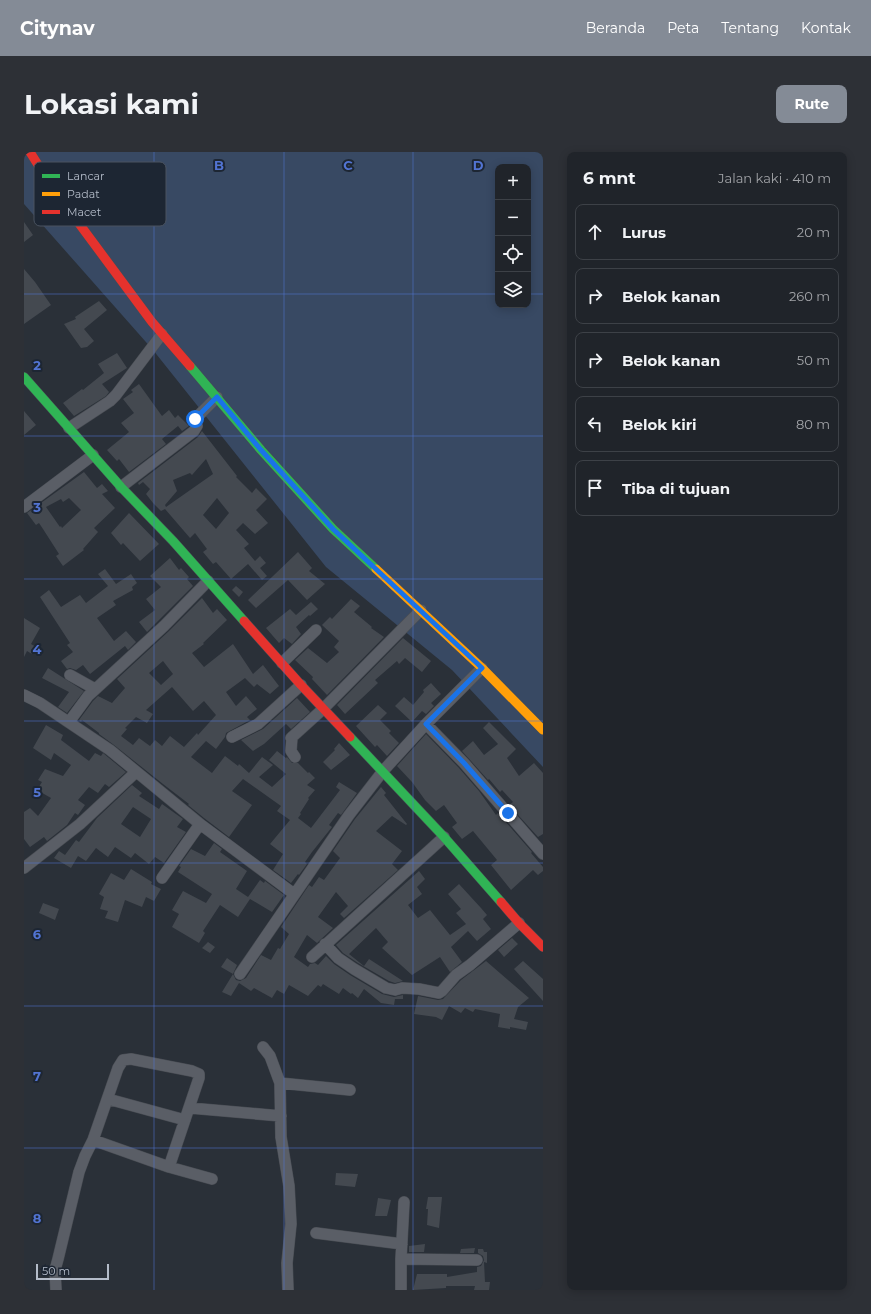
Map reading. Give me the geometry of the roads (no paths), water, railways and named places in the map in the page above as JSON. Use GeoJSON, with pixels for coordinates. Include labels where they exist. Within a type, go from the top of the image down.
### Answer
{"type":"FeatureCollection","features":[{"type":"Feature","properties":{"kind":"main road"},"geometry":{"type":"LineString","coordinates":[[30,152],[36,162]]}},
{"type":"Feature","properties":{"kind":"main road"},"geometry":{"type":"LineString","coordinates":[[81,226],[162,334],[261,450],[333,529],[482,668],[543,730]]}},
{"type":"Feature","properties":{"kind":"main road"},"geometry":{"type":"LineString","coordinates":[[24,377],[121,487],[173,541],[301,685],[444,837],[519,923],[543,947]]}},
{"type":"Feature","properties":{"kind":"street"},"geometry":{"type":"LineString","coordinates":[[69,428],[113,398],[162,334]]}},
{"type":"Feature","properties":{"kind":"street"},"geometry":{"type":"LineString","coordinates":[[121,487],[194,431],[197,426],[195,419],[217,397]]}},
{"type":"Feature","properties":{"kind":"street"},"geometry":{"type":"LineString","coordinates":[[24,507],[93,455]]}},
{"type":"Feature","properties":{"kind":"street"},"geometry":{"type":"LineString","coordinates":[[69,722],[88,696],[164,626],[208,581]]}},
{"type":"Feature","properties":{"kind":"street"},"geometry":{"type":"LineString","coordinates":[[295,757],[291,751],[292,738],[323,709],[421,610]]}},
{"type":"Feature","properties":{"kind":"street"},"geometry":{"type":"LineString","coordinates":[[282,663],[316,630]]}},
{"type":"Feature","properties":{"kind":"street"},"geometry":{"type":"LineString","coordinates":[[240,974],[349,815],[383,771],[426,724],[482,668]]}},
{"type":"Feature","properties":{"kind":"street"},"geometry":{"type":"LineString","coordinates":[[70,675],[95,689]]}},
{"type":"Feature","properties":{"kind":"street"},"geometry":{"type":"LineString","coordinates":[[232,737],[258,724],[301,685]]}},
{"type":"Feature","properties":{"kind":"street"},"geometry":{"type":"LineString","coordinates":[[24,695],[69,722],[110,750],[200,824],[294,894]]}},
{"type":"Feature","properties":{"kind":"street"},"geometry":{"type":"LineString","coordinates":[[426,724],[464,763],[543,854]]}},
{"type":"Feature","properties":{"kind":"street"},"geometry":{"type":"LineString","coordinates":[[25,868],[80,824],[136,772]]}},
{"type":"Feature","properties":{"kind":"street"},"geometry":{"type":"LineString","coordinates":[[162,878],[200,824]]}},
{"type":"Feature","properties":{"kind":"street"},"geometry":{"type":"LineString","coordinates":[[312,956],[444,837]]}},
{"type":"Feature","properties":{"kind":"street"},"geometry":{"type":"LineString","coordinates":[[325,944],[338,958],[386,988],[395,990],[402,988],[419,989],[439,993],[456,975],[519,923]]}},
{"type":"Feature","properties":{"kind":"street"},"geometry":{"type":"LineString","coordinates":[[263,1047],[270,1056],[280,1083],[281,1136],[290,1201],[291,1224],[287,1263],[288,1290]]}},
{"type":"Feature","properties":{"kind":"street"},"geometry":{"type":"LineString","coordinates":[[56,1290],[55,1270],[79,1172],[84,1156],[93,1140],[118,1068],[121,1062],[126,1059],[196,1072],[199,1074],[190,1108],[169,1167]]}},
{"type":"Feature","properties":{"kind":"street"},"geometry":{"type":"LineString","coordinates":[[280,1083],[350,1090]]}},
{"type":"Feature","properties":{"kind":"street"},"geometry":{"type":"LineString","coordinates":[[108,1099],[185,1120]]}},
{"type":"Feature","properties":{"kind":"street"},"geometry":{"type":"LineString","coordinates":[[190,1108],[281,1116]]}},
{"type":"Feature","properties":{"kind":"street"},"geometry":{"type":"LineString","coordinates":[[93,1140],[169,1167],[212,1179]]}},
{"type":"Feature","properties":{"kind":"street"},"geometry":{"type":"LineString","coordinates":[[401,1290],[404,1202]]}},
{"type":"Feature","properties":{"kind":"street"},"geometry":{"type":"LineString","coordinates":[[316,1233],[402,1244]]}},
{"type":"Feature","properties":{"kind":"street"},"geometry":{"type":"LineString","coordinates":[[401,1259],[477,1260]]}},
{"type":"Feature","properties":{"kind":"water"},"geometry":{"type":"Polygon","coordinates":[[[24,152],[543,152],[543,767],[452,670],[326,567],[153,350],[43,226],[166,226],[166,162],[34,162],[34,215],[24,204],[24,152]]]}}]}
